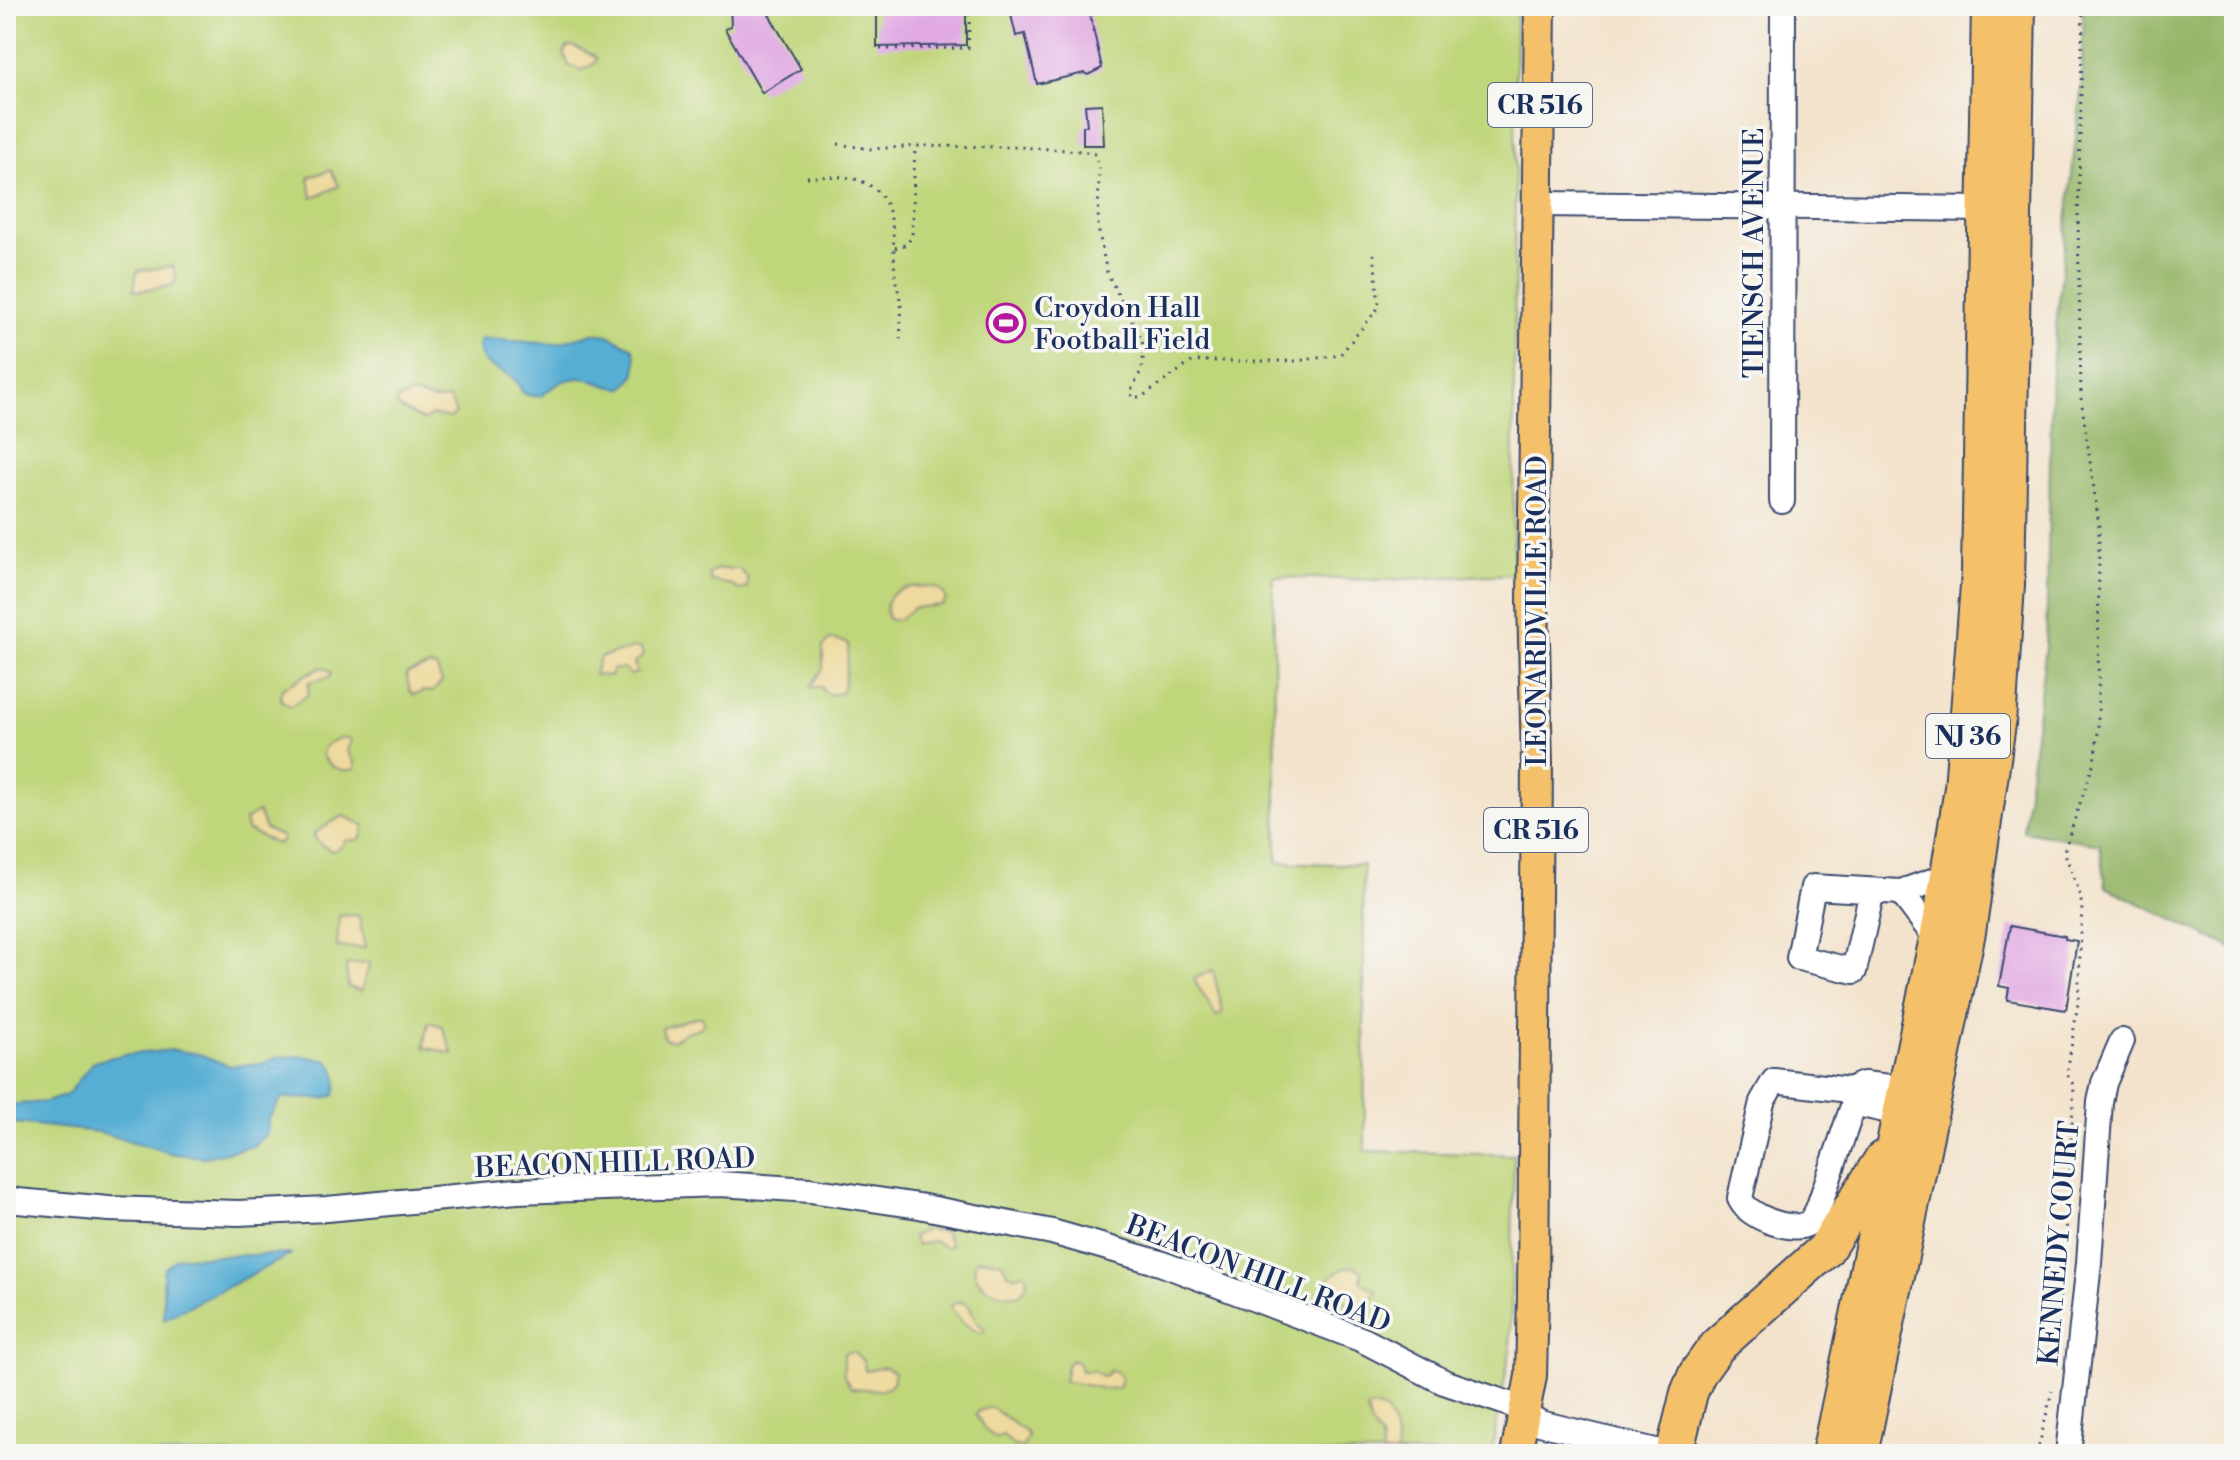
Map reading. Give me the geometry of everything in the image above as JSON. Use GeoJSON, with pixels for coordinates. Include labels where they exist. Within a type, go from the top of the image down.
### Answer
{"type":"FeatureCollection","features":[{"type":"Feature","properties":{"kind":"highway","name":"NJ 36"},"geometry":{"type":"LineString","coordinates":[[1830,1454],[1938,941],[1969,731],[1979,587],[1990,6]]}},
{"type":"Feature","properties":{"kind":"highway","name":"NJ 36"},"geometry":{"type":"LineString","coordinates":[[1859,1454],[1967,932],[1997,724],[2006,585],[2017,6]]}},
{"type":"Feature","properties":{"kind":"highway"},"geometry":{"type":"LineString","coordinates":[[1671,1454],[1697,1374],[1737,1327],[1792,1283],[1825,1250],[1903,1112]]}},
{"type":"Feature","properties":{"kind":"main road","name":"LEONARDVILLE ROAD"},"geometry":{"type":"LineString","coordinates":[[1516,1454],[1531,1376],[1534,1265],[1537,764],[1533,600],[1540,6]]}},
{"type":"Feature","properties":{"kind":"street","name":"TIENSCH AVENUE"},"geometry":{"type":"LineString","coordinates":[[1782,501],[1783,6]]}},
{"type":"Feature","properties":{"kind":"street"},"geometry":{"type":"LineString","coordinates":[[1539,204],[1987,209]]}},
{"type":"Feature","properties":{"kind":"street"},"geometry":{"type":"LineString","coordinates":[[1872,891],[1901,892],[1949,875]]}},
{"type":"Feature","properties":{"kind":"street"},"geometry":{"type":"LineString","coordinates":[[1901,892],[1938,941]]}},
{"type":"Feature","properties":{"kind":"street","name":"KENNEDY COURT"},"geometry":{"type":"LineString","coordinates":[[2068,1454],[2089,1263],[2100,1102],[2104,1083],[2122,1041]]}},
{"type":"Feature","properties":{"kind":"street"},"geometry":{"type":"LineString","coordinates":[[1852,1097],[1774,1081],[1762,1102],[1740,1198],[1743,1207],[1753,1215],[1794,1227],[1804,1226],[1812,1221],[1818,1209],[1852,1097],[1864,1084],[1903,1112]]}},
{"type":"Feature","properties":{"kind":"street","name":"BEACON HILL ROAD"},"geometry":{"type":"LineString","coordinates":[[6,1200],[109,1209],[238,1213],[327,1209],[517,1191],[643,1185],[720,1184],[810,1190],[989,1218],[1052,1232],[1160,1263],[1363,1340],[1444,1382],[1512,1405],[1547,1426],[1671,1454]]}},
{"type":"Feature","properties":{"kind":"path"},"geometry":{"type":"LineString","coordinates":[[967,21],[971,21],[970,6]]}},
{"type":"Feature","properties":{"kind":"path"},"geometry":{"type":"LineString","coordinates":[[2055,1361],[2074,1102],[2074,1085],[2067,1074],[2078,1003],[2082,906],[2064,851],[2094,762],[2098,732],[2099,525],[2081,398],[2078,220],[2083,6]]}},
{"type":"Feature","properties":{"kind":"path"},"geometry":{"type":"LineString","coordinates":[[880,49],[968,48],[965,15]]}},
{"type":"Feature","properties":{"kind":"path"},"geometry":{"type":"LineString","coordinates":[[838,144],[871,149],[1005,147],[1095,154],[1099,168],[1098,228],[1107,273],[1142,340],[1144,350],[1142,369],[1130,392],[1133,398],[1143,396],[1193,361],[1296,361],[1340,355],[1379,307],[1374,254]]}},
{"type":"Feature","properties":{"kind":"path"},"geometry":{"type":"LineString","coordinates":[[895,248],[907,244],[912,236],[915,146]]}},
{"type":"Feature","properties":{"kind":"path"},"geometry":{"type":"LineString","coordinates":[[807,177],[849,178],[871,186],[879,194],[889,212],[895,248],[895,273],[901,302],[900,344]]}},
{"type":"Feature","properties":{"kind":"path"},"geometry":{"type":"LineString","coordinates":[[2037,1454],[2052,1390]]}},
{"type":"Feature","properties":{"kind":"green space"},"geometry":{"type":"Polygon","coordinates":[[[6,6],[1516,6],[1513,574],[1381,580],[1273,577],[1277,862],[1363,865],[1365,1151],[1514,1155],[1510,1351],[1491,1454],[6,1454],[6,6]]]}},
{"type":"Feature","properties":{"kind":"green space"},"geometry":{"type":"Polygon","coordinates":[[[2083,6],[2234,6],[2234,949],[2106,887],[2100,844],[2023,831],[2046,645],[2052,365],[2082,80],[2083,6]]]}},
{"type":"Feature","properties":{"kind":"sand"},"geometry":{"type":"Polygon","coordinates":[[[573,46],[595,56],[597,59],[593,65],[582,70],[569,66],[564,53],[567,47],[573,46]]]}},
{"type":"Feature","properties":{"kind":"sand"},"geometry":{"type":"Polygon","coordinates":[[[331,170],[339,186],[312,198],[309,177],[331,170]]]}},
{"type":"Feature","properties":{"kind":"sand"},"geometry":{"type":"Polygon","coordinates":[[[173,266],[176,280],[173,285],[134,290],[137,271],[173,266]]]}},
{"type":"Feature","properties":{"kind":"sand"},"geometry":{"type":"Polygon","coordinates":[[[413,394],[433,400],[450,399],[456,414],[450,418],[433,415],[424,420],[397,406],[397,400],[413,394]]]}},
{"type":"Feature","properties":{"kind":"sand"},"geometry":{"type":"Polygon","coordinates":[[[717,569],[739,569],[748,578],[747,588],[738,590],[732,585],[711,581],[709,574],[717,569]]]}},
{"type":"Feature","properties":{"kind":"sand"},"geometry":{"type":"Polygon","coordinates":[[[910,587],[936,588],[946,599],[942,605],[913,608],[899,620],[888,619],[887,601],[898,591],[910,587]]]}},
{"type":"Feature","properties":{"kind":"sand"},"geometry":{"type":"Polygon","coordinates":[[[829,640],[848,643],[848,653],[842,692],[831,695],[822,687],[811,687],[823,668],[823,647],[829,640]]]}},
{"type":"Feature","properties":{"kind":"sand"},"geometry":{"type":"Polygon","coordinates":[[[641,648],[643,656],[634,663],[637,673],[631,675],[623,669],[612,669],[611,676],[594,675],[600,657],[641,648]]]}},
{"type":"Feature","properties":{"kind":"sand"},"geometry":{"type":"Polygon","coordinates":[[[429,666],[436,667],[442,682],[432,692],[423,691],[414,695],[406,674],[429,666]]]}},
{"type":"Feature","properties":{"kind":"sand"},"geometry":{"type":"Polygon","coordinates":[[[322,667],[331,672],[330,677],[309,682],[308,695],[290,706],[281,700],[281,690],[322,667]]]}},
{"type":"Feature","properties":{"kind":"sand"},"geometry":{"type":"Polygon","coordinates":[[[340,738],[351,740],[347,751],[355,763],[355,769],[336,768],[322,755],[326,746],[340,738]]]}},
{"type":"Feature","properties":{"kind":"sand"},"geometry":{"type":"Polygon","coordinates":[[[258,812],[265,829],[283,837],[281,842],[276,844],[247,830],[245,820],[258,812]]]}},
{"type":"Feature","properties":{"kind":"sand"},"geometry":{"type":"Polygon","coordinates":[[[344,816],[364,825],[362,836],[358,840],[346,840],[340,848],[332,851],[318,842],[314,833],[344,816]]]}},
{"type":"Feature","properties":{"kind":"sand"},"geometry":{"type":"Polygon","coordinates":[[[339,916],[359,916],[365,948],[337,947],[339,916]]]}},
{"type":"Feature","properties":{"kind":"sand"},"geometry":{"type":"Polygon","coordinates":[[[370,963],[361,991],[348,987],[346,965],[370,963]]]}},
{"type":"Feature","properties":{"kind":"sand"},"geometry":{"type":"Polygon","coordinates":[[[1213,970],[1223,1012],[1216,1017],[1194,979],[1213,970]]]}},
{"type":"Feature","properties":{"kind":"sand"},"geometry":{"type":"Polygon","coordinates":[[[702,1017],[704,1022],[700,1028],[672,1041],[664,1039],[662,1028],[702,1017]]]}},
{"type":"Feature","properties":{"kind":"sand"},"geometry":{"type":"Polygon","coordinates":[[[429,1022],[442,1026],[453,1054],[424,1047],[429,1022]]]}},
{"type":"Feature","properties":{"kind":"sand"},"geometry":{"type":"Polygon","coordinates":[[[927,1229],[944,1232],[951,1245],[945,1247],[933,1241],[916,1245],[913,1236],[927,1229]]]}},
{"type":"Feature","properties":{"kind":"sand"},"geometry":{"type":"Polygon","coordinates":[[[976,1260],[1002,1262],[1007,1273],[1013,1276],[1026,1275],[1027,1284],[1020,1295],[1004,1294],[981,1283],[975,1269],[976,1260]]]}},
{"type":"Feature","properties":{"kind":"sand"},"geometry":{"type":"Polygon","coordinates":[[[1355,1266],[1362,1272],[1361,1282],[1377,1291],[1372,1300],[1356,1305],[1347,1302],[1328,1283],[1330,1277],[1346,1267],[1355,1266]]]}},
{"type":"Feature","properties":{"kind":"sand"},"geometry":{"type":"Polygon","coordinates":[[[959,1301],[969,1306],[976,1321],[985,1330],[983,1333],[955,1314],[951,1305],[959,1301]]]}},
{"type":"Feature","properties":{"kind":"sand"},"geometry":{"type":"Polygon","coordinates":[[[854,1352],[864,1362],[865,1370],[885,1367],[894,1372],[890,1386],[879,1390],[851,1388],[844,1376],[844,1353],[854,1352]]]}},
{"type":"Feature","properties":{"kind":"sand"},"geometry":{"type":"Polygon","coordinates":[[[1072,1360],[1079,1363],[1081,1371],[1094,1371],[1101,1376],[1109,1371],[1117,1372],[1121,1379],[1118,1388],[1105,1389],[1064,1381],[1067,1365],[1072,1360]]]}},
{"type":"Feature","properties":{"kind":"sand"},"geometry":{"type":"Polygon","coordinates":[[[991,1407],[1028,1435],[1023,1447],[1014,1446],[1003,1435],[996,1438],[985,1430],[976,1414],[991,1407]]]}},
{"type":"Feature","properties":{"kind":"sand"},"geometry":{"type":"Polygon","coordinates":[[[1367,1409],[1382,1410],[1393,1424],[1396,1454],[1382,1454],[1381,1438],[1370,1423],[1367,1409]]]}},
{"type":"Feature","properties":{"kind":"water"},"geometry":{"type":"Polygon","coordinates":[[[593,333],[608,335],[633,348],[636,370],[624,388],[579,378],[559,384],[541,396],[527,395],[510,376],[486,363],[478,346],[480,340],[486,339],[555,344],[593,333]]]}},
{"type":"Feature","properties":{"kind":"water"},"geometry":{"type":"Polygon","coordinates":[[[174,1050],[199,1054],[230,1066],[264,1063],[279,1057],[304,1056],[328,1061],[337,1076],[335,1095],[324,1099],[282,1098],[268,1120],[268,1132],[253,1146],[205,1157],[174,1154],[99,1132],[6,1122],[6,1105],[46,1102],[67,1095],[93,1062],[121,1055],[174,1050]]]}},
{"type":"Feature","properties":{"kind":"water"},"geometry":{"type":"Polygon","coordinates":[[[292,1254],[164,1319],[163,1270],[178,1257],[292,1254]]]}},
{"type":"Feature","properties":{"kind":"building"},"geometry":{"type":"Polygon","coordinates":[[[730,6],[764,6],[801,69],[762,93],[725,29],[731,26],[730,6]]]}},
{"type":"Feature","properties":{"kind":"building"},"geometry":{"type":"Polygon","coordinates":[[[877,6],[966,6],[966,45],[877,47],[877,6]]]}},
{"type":"Feature","properties":{"kind":"building"},"geometry":{"type":"Polygon","coordinates":[[[1009,6],[1088,6],[1102,68],[1088,75],[1084,73],[1037,84],[1025,34],[1016,36],[1009,6]]]}},
{"type":"Feature","properties":{"kind":"building"},"geometry":{"type":"Polygon","coordinates":[[[1102,104],[1104,145],[1083,145],[1083,126],[1087,126],[1085,105],[1102,104]]]}},
{"type":"Feature","properties":{"kind":"building"},"geometry":{"type":"Polygon","coordinates":[[[2010,926],[2077,941],[2066,1010],[2007,1000],[2009,988],[1999,986],[2010,926]]]}},
{"type":"Feature","properties":{"kind":"place","name":"Croydon Hall Football Field"},"geometry":{"type":"Point","coordinates":[1006,323]}}]}
